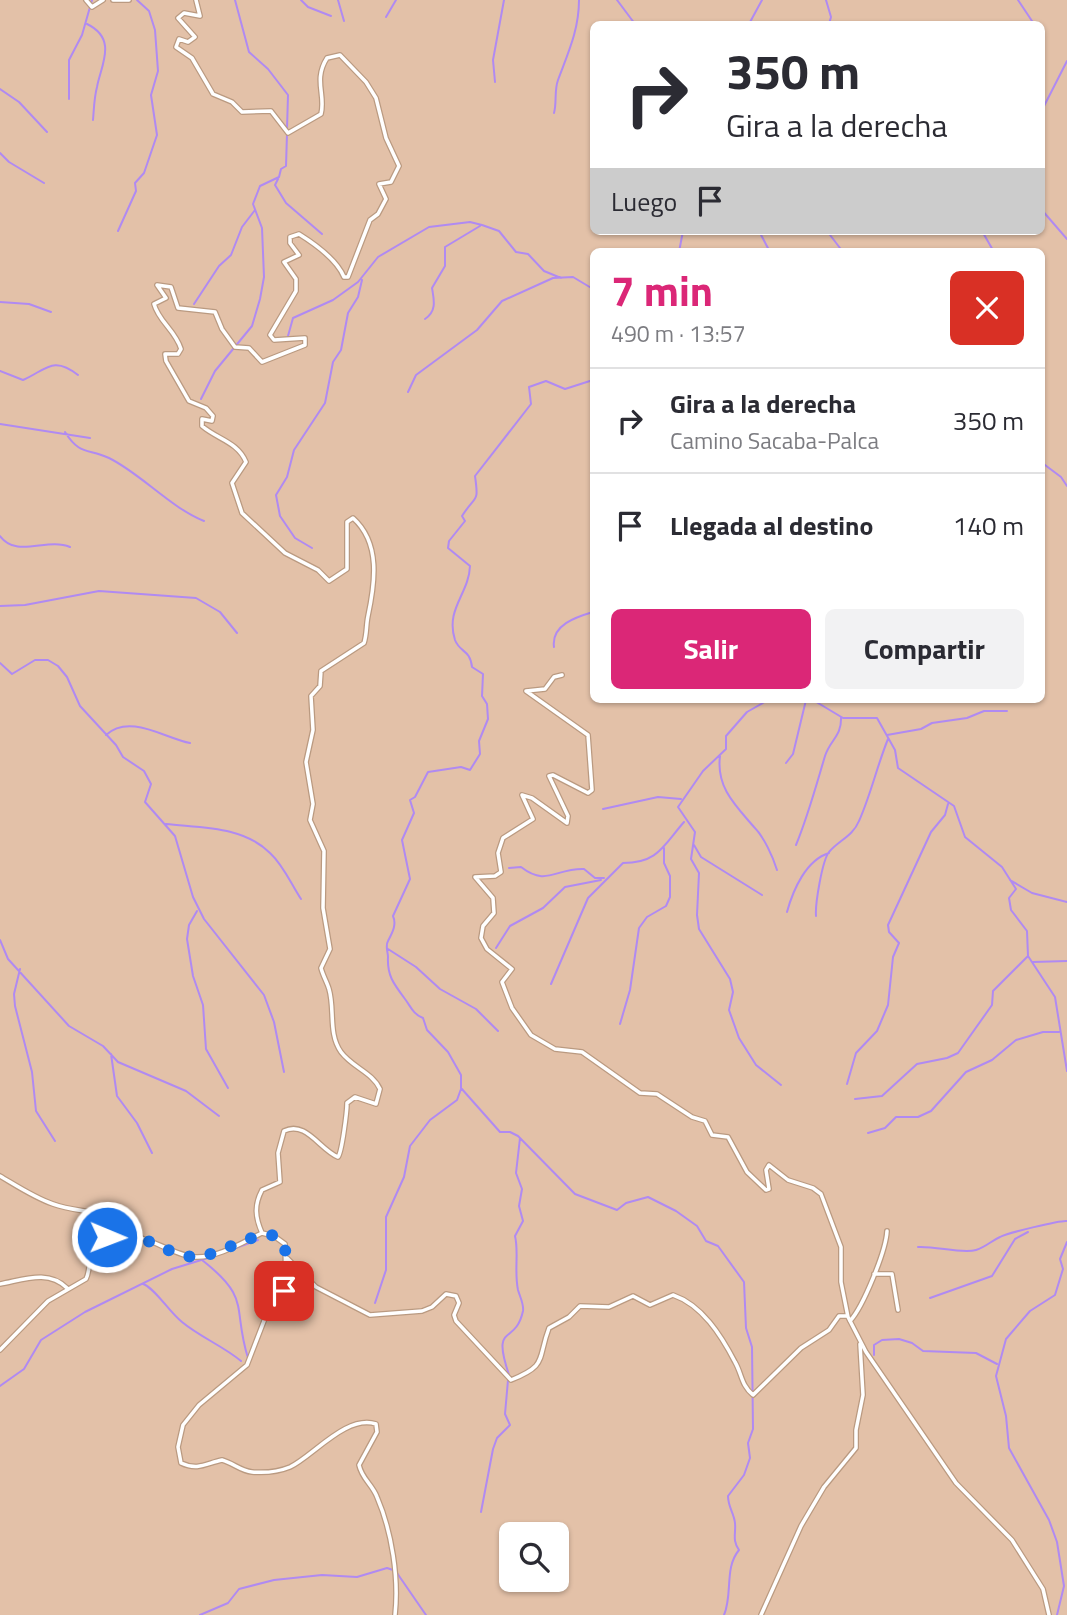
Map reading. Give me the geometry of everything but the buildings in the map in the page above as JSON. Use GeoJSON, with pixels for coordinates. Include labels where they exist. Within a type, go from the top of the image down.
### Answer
{"type":"FeatureCollection","features":[{"type":"Feature","properties":{"kind":"street"},"geometry":{"type":"LineString","coordinates":[[86,0],[91,6],[103,0]]}},
{"type":"Feature","properties":{"kind":"street"},"geometry":{"type":"LineString","coordinates":[[113,0],[129,0]]}},
{"type":"Feature","properties":{"kind":"street"},"geometry":{"type":"LineString","coordinates":[[196,0],[200,16],[184,13],[178,18],[195,37],[188,42],[179,39],[176,47],[192,58],[216,96],[232,102],[242,112],[271,111],[288,133],[323,112],[319,92],[322,67],[327,58],[340,55],[366,82],[376,98],[386,138],[399,166],[391,182],[379,184],[386,199],[378,214],[370,220],[348,277],[344,277],[338,264],[323,255],[316,245],[299,234],[290,237],[290,243],[299,255],[284,262],[296,279],[296,291],[270,335],[274,341],[302,337],[307,340],[305,345],[262,362],[249,348],[235,347],[220,326],[215,312],[178,308],[171,287],[157,285],[166,298],[154,304],[161,319],[173,329],[181,349],[178,354],[165,354],[166,361],[189,401],[205,408],[213,416],[212,421],[202,419],[202,426],[216,438],[235,446],[246,462],[232,483],[242,513],[285,553],[318,570],[329,581],[346,569],[347,522],[353,519],[367,533],[373,566],[372,604],[364,643],[321,671],[320,687],[311,696],[313,730],[306,768],[313,804],[310,820],[324,855],[323,908],[330,949],[321,968],[330,994],[333,1030],[340,1050],[351,1063],[377,1082],[380,1089],[376,1104],[355,1097],[347,1103],[348,1116],[343,1125],[338,1157],[301,1129],[293,1127],[284,1131],[278,1153],[279,1182],[262,1190],[257,1201],[257,1221],[262,1233],[283,1241],[286,1285],[270,1308],[247,1365],[189,1415],[179,1437],[178,1455],[181,1463],[188,1466],[205,1466],[222,1460],[249,1472],[274,1471],[290,1466],[324,1442],[353,1427],[368,1422],[376,1424],[377,1432],[359,1465],[363,1479],[374,1491],[382,1512],[395,1580],[395,1615]]}},
{"type":"Feature","properties":{"kind":"street"},"geometry":{"type":"LineString","coordinates":[[562,675],[554,677],[545,690],[526,691],[588,735],[592,790],[589,793],[553,775],[549,776],[568,817],[567,823],[532,798],[522,795],[534,819],[503,838],[498,853],[501,872],[495,876],[475,877],[494,901],[494,913],[484,926],[482,941],[487,949],[512,968],[502,980],[521,1025],[531,1035],[555,1049],[582,1052],[640,1093],[660,1096],[692,1117],[705,1121],[712,1135],[729,1137],[747,1172],[766,1190],[769,1189],[766,1170],[769,1165],[788,1180],[817,1190],[828,1207],[833,1233],[841,1247],[841,1282],[849,1319],[860,1342],[895,1398],[956,1483],[1012,1539],[1044,1589],[1049,1615]]}},
{"type":"Feature","properties":{"kind":"street"},"geometry":{"type":"LineString","coordinates":[[0,1176],[56,1206],[108,1215],[122,1222],[130,1229],[130,1234]]}},
{"type":"Feature","properties":{"kind":"street"},"geometry":{"type":"LineString","coordinates":[[286,1257],[316,1287],[370,1315],[422,1311],[432,1307],[446,1294],[456,1296],[459,1303],[454,1314],[456,1321],[512,1380],[538,1366],[544,1355],[549,1328],[569,1317],[579,1306],[609,1307],[633,1296],[650,1305],[673,1295],[686,1300],[720,1336],[737,1364],[742,1383],[753,1395],[801,1348],[829,1330],[839,1316],[849,1319],[857,1314],[874,1274],[887,1231]]}},
{"type":"Feature","properties":{"kind":"street"},"geometry":{"type":"LineString","coordinates":[[0,1350],[48,1301],[86,1279],[92,1253],[99,1242],[118,1234],[130,1234],[196,1257],[233,1247],[262,1233]]}},
{"type":"Feature","properties":{"kind":"street"},"geometry":{"type":"LineString","coordinates":[[874,1274],[892,1274],[898,1310]]}},
{"type":"Feature","properties":{"kind":"street"},"geometry":{"type":"LineString","coordinates":[[0,1284],[41,1276],[62,1282],[67,1288]]}},
{"type":"Feature","properties":{"kind":"street"},"geometry":{"type":"LineString","coordinates":[[761,1615],[801,1526],[824,1487],[856,1448],[856,1430],[863,1395],[860,1342]]}},
{"type":"Feature","properties":{"kind":"waterway"},"geometry":{"type":"LineString","coordinates":[[69,99],[69,60],[82,35],[92,0]]}},
{"type":"Feature","properties":{"kind":"waterway"},"geometry":{"type":"LineString","coordinates":[[118,231],[136,191],[135,183],[144,173],[157,135],[151,95],[158,71],[155,30],[149,11],[137,0]]}},
{"type":"Feature","properties":{"kind":"waterway"},"geometry":{"type":"LineString","coordinates":[[235,0],[249,52],[268,69],[288,95],[287,129]]}},
{"type":"Feature","properties":{"kind":"waterway"},"geometry":{"type":"LineString","coordinates":[[301,0],[308,7],[331,16]]}},
{"type":"Feature","properties":{"kind":"waterway"},"geometry":{"type":"LineString","coordinates":[[338,0],[344,21]]}},
{"type":"Feature","properties":{"kind":"waterway"},"geometry":{"type":"LineString","coordinates":[[386,17],[396,0]]}},
{"type":"Feature","properties":{"kind":"waterway"},"geometry":{"type":"LineString","coordinates":[[495,82],[493,60],[504,0]]}},
{"type":"Feature","properties":{"kind":"waterway"},"geometry":{"type":"LineString","coordinates":[[554,113],[557,84],[575,31],[579,0]]}},
{"type":"Feature","properties":{"kind":"waterway"},"geometry":{"type":"LineString","coordinates":[[617,0],[633,21]]}},
{"type":"Feature","properties":{"kind":"waterway"},"geometry":{"type":"LineString","coordinates":[[751,21],[762,0]]}},
{"type":"Feature","properties":{"kind":"waterway"},"geometry":{"type":"LineString","coordinates":[[826,0],[830,21]]}},
{"type":"Feature","properties":{"kind":"waterway"},"geometry":{"type":"LineString","coordinates":[[1018,0],[1032,21]]}},
{"type":"Feature","properties":{"kind":"waterway"},"geometry":{"type":"LineString","coordinates":[[87,24],[96,30],[105,45],[93,120]]}},
{"type":"Feature","properties":{"kind":"waterway"},"geometry":{"type":"LineString","coordinates":[[1045,104],[1067,61]]}},
{"type":"Feature","properties":{"kind":"waterway"},"geometry":{"type":"LineString","coordinates":[[0,89],[19,102],[47,132]]}},
{"type":"Feature","properties":{"kind":"waterway"},"geometry":{"type":"LineString","coordinates":[[201,399],[215,371],[252,326],[264,277],[262,228],[253,204],[260,186],[279,177],[281,169],[286,166],[287,134]]}},
{"type":"Feature","properties":{"kind":"waterway"},"geometry":{"type":"LineString","coordinates":[[0,153],[9,162],[44,183]]}},
{"type":"Feature","properties":{"kind":"waterway"},"geometry":{"type":"LineString","coordinates":[[278,179],[275,185],[286,203],[322,234]]}},
{"type":"Feature","properties":{"kind":"waterway"},"geometry":{"type":"LineString","coordinates":[[194,304],[219,266],[231,255],[242,227],[255,210]]}},
{"type":"Feature","properties":{"kind":"waterway"},"geometry":{"type":"LineString","coordinates":[[1045,214],[1067,239]]}},
{"type":"Feature","properties":{"kind":"waterway"},"geometry":{"type":"LineString","coordinates":[[288,336],[293,318],[333,300],[358,282],[378,257],[429,227],[470,222],[499,231],[516,252],[528,254],[544,271],[561,278]]}},
{"type":"Feature","properties":{"kind":"waterway"},"geometry":{"type":"LineString","coordinates":[[425,319],[433,309],[432,288],[445,266],[445,247],[480,226]]}},
{"type":"Feature","properties":{"kind":"waterway"},"geometry":{"type":"LineString","coordinates":[[680,248],[682,235]]}},
{"type":"Feature","properties":{"kind":"waterway"},"geometry":{"type":"LineString","coordinates":[[761,235],[768,248]]}},
{"type":"Feature","properties":{"kind":"waterway"},"geometry":{"type":"LineString","coordinates":[[830,235],[840,248]]}},
{"type":"Feature","properties":{"kind":"waterway"},"geometry":{"type":"LineString","coordinates":[[984,235],[992,248]]}},
{"type":"Feature","properties":{"kind":"waterway"},"geometry":{"type":"LineString","coordinates":[[408,392],[416,375],[477,330],[502,301],[553,278],[573,277],[590,287]]}},
{"type":"Feature","properties":{"kind":"waterway"},"geometry":{"type":"LineString","coordinates":[[312,548],[295,538],[280,516],[276,495],[287,477],[294,450],[325,403],[333,362],[341,350],[348,313],[358,297],[362,280]]}},
{"type":"Feature","properties":{"kind":"waterway"},"geometry":{"type":"LineString","coordinates":[[0,302],[29,304],[51,312]]}},
{"type":"Feature","properties":{"kind":"waterway"},"geometry":{"type":"LineString","coordinates":[[0,371],[23,380],[56,365],[78,375]]}},
{"type":"Feature","properties":{"kind":"waterway"},"geometry":{"type":"LineString","coordinates":[[590,381],[565,389],[546,381],[529,387],[531,404],[475,476],[475,498],[462,516],[465,521],[449,541],[448,548],[470,566],[469,576],[453,619],[455,640],[469,657],[472,667],[483,674],[482,696],[487,704],[488,719],[479,741],[480,754],[470,770],[461,767],[428,772],[415,797],[410,800],[414,813],[402,840],[410,879],[393,916],[394,926],[387,945],[388,963],[397,988],[414,1012],[423,1018],[427,1030],[448,1052],[461,1075],[461,1088],[500,1132],[510,1132],[518,1136],[575,1194],[617,1210],[626,1203],[648,1197],[676,1211],[697,1226],[706,1241],[718,1246],[744,1282],[746,1328],[752,1347],[753,1429],[748,1443],[750,1458],[744,1475],[728,1496],[739,1550],[734,1557],[730,1573],[724,1615]]}},
{"type":"Feature","properties":{"kind":"waterway"},"geometry":{"type":"LineString","coordinates":[[0,424],[90,438]]}},
{"type":"Feature","properties":{"kind":"waterway"},"geometry":{"type":"LineString","coordinates":[[65,432],[75,445],[121,464],[180,508],[204,521]]}},
{"type":"Feature","properties":{"kind":"waterway"},"geometry":{"type":"LineString","coordinates":[[1045,465],[1061,477],[1067,486]]}},
{"type":"Feature","properties":{"kind":"waterway"},"geometry":{"type":"LineString","coordinates":[[0,536],[15,546],[52,544],[70,547]]}},
{"type":"Feature","properties":{"kind":"waterway"},"geometry":{"type":"LineString","coordinates":[[0,606],[25,605],[99,591],[196,598],[220,612],[237,633]]}},
{"type":"Feature","properties":{"kind":"waterway"},"geometry":{"type":"LineString","coordinates":[[554,647],[556,633],[566,623],[590,613]]}},
{"type":"Feature","properties":{"kind":"waterway"},"geometry":{"type":"LineString","coordinates":[[0,663],[12,674],[35,660],[48,660],[58,666],[67,677],[80,706],[116,745],[123,757],[144,771],[151,784],[145,802],[175,836],[193,897],[204,919],[264,995],[274,1022],[284,1072]]}},
{"type":"Feature","properties":{"kind":"waterway"},"geometry":{"type":"LineString","coordinates":[[763,703],[747,712],[726,736],[726,749],[703,771],[678,807],[695,832],[691,859],[699,873],[699,929],[730,979],[733,992],[729,1010],[739,1038],[756,1065],[781,1085]]}},
{"type":"Feature","properties":{"kind":"waterway"},"geometry":{"type":"LineString","coordinates":[[786,763],[793,754],[805,703]]}},
{"type":"Feature","properties":{"kind":"waterway"},"geometry":{"type":"LineString","coordinates":[[818,703],[843,718],[877,718],[895,750],[898,768],[954,806],[965,837],[1002,867],[1016,889],[1009,898],[1011,910],[1027,931],[1028,956],[1055,997],[1067,1071]]}},
{"type":"Feature","properties":{"kind":"waterway"},"geometry":{"type":"LineString","coordinates":[[887,735],[921,729],[932,723],[967,718],[984,711],[1007,711]]}},
{"type":"Feature","properties":{"kind":"waterway"},"geometry":{"type":"LineString","coordinates":[[796,845],[825,756],[840,729],[841,717]]}},
{"type":"Feature","properties":{"kind":"waterway"},"geometry":{"type":"LineString","coordinates":[[106,735],[126,726],[137,727],[190,743]]}},
{"type":"Feature","properties":{"kind":"waterway"},"geometry":{"type":"LineString","coordinates":[[816,916],[826,857],[856,826],[888,739]]}},
{"type":"Feature","properties":{"kind":"waterway"},"geometry":{"type":"LineString","coordinates":[[720,756],[721,777],[728,795],[761,836],[777,870]]}},
{"type":"Feature","properties":{"kind":"waterway"},"geometry":{"type":"LineString","coordinates":[[603,809],[658,797],[681,799]]}},
{"type":"Feature","properties":{"kind":"waterway"},"geometry":{"type":"LineString","coordinates":[[847,1084],[856,1053],[877,1031],[888,1005],[893,957],[899,943],[889,932],[888,925],[931,832],[945,815],[948,804]]}},
{"type":"Feature","properties":{"kind":"waterway"},"geometry":{"type":"LineString","coordinates":[[551,984],[588,898],[623,863],[644,860],[659,852],[684,822]]}},
{"type":"Feature","properties":{"kind":"waterway"},"geometry":{"type":"LineString","coordinates":[[166,824],[235,833],[259,844],[279,864],[301,899]]}},
{"type":"Feature","properties":{"kind":"waterway"},"geometry":{"type":"LineString","coordinates":[[694,845],[701,857],[762,895]]}},
{"type":"Feature","properties":{"kind":"waterway"},"geometry":{"type":"LineString","coordinates":[[620,1024],[630,990],[639,928],[647,917],[666,906],[670,897],[670,876],[664,863],[664,848]]}},
{"type":"Feature","properties":{"kind":"waterway"},"geometry":{"type":"LineString","coordinates":[[787,912],[793,894],[807,869],[829,853]]}},
{"type":"Feature","properties":{"kind":"waterway"},"geometry":{"type":"LineString","coordinates":[[509,868],[521,867],[538,876],[584,869],[595,878],[604,878]]}},
{"type":"Feature","properties":{"kind":"waterway"},"geometry":{"type":"LineString","coordinates":[[496,948],[510,926],[543,908],[565,887],[601,880]]}},
{"type":"Feature","properties":{"kind":"waterway"},"geometry":{"type":"LineString","coordinates":[[1010,880],[1032,893],[1067,902]]}},
{"type":"Feature","properties":{"kind":"waterway"},"geometry":{"type":"LineString","coordinates":[[197,911],[189,925],[187,939],[193,976],[203,1005],[206,1049],[228,1088]]}},
{"type":"Feature","properties":{"kind":"waterway"},"geometry":{"type":"LineString","coordinates":[[0,940],[8,959],[69,1026],[103,1046],[118,1062],[186,1091],[219,1116]]}},
{"type":"Feature","properties":{"kind":"waterway"},"geometry":{"type":"LineString","coordinates":[[388,949],[416,967],[440,989],[476,1009],[498,1031]]}},
{"type":"Feature","properties":{"kind":"waterway"},"geometry":{"type":"LineString","coordinates":[[855,1099],[882,1096],[917,1064],[958,1053],[992,1005],[993,991],[1028,956]]}},
{"type":"Feature","properties":{"kind":"waterway"},"geometry":{"type":"LineString","coordinates":[[1033,962],[1067,961]]}},
{"type":"Feature","properties":{"kind":"waterway"},"geometry":{"type":"LineString","coordinates":[[20,969],[14,994],[15,1006],[32,1072],[36,1111],[55,1141]]}},
{"type":"Feature","properties":{"kind":"waterway"},"geometry":{"type":"LineString","coordinates":[[868,1133],[885,1128],[896,1117],[918,1117],[931,1111],[966,1072],[992,1060],[1016,1040],[1043,1032],[1059,1032]]}},
{"type":"Feature","properties":{"kind":"waterway"},"geometry":{"type":"LineString","coordinates":[[111,1054],[117,1096],[137,1123],[152,1153]]}},
{"type":"Feature","properties":{"kind":"waterway"},"geometry":{"type":"LineString","coordinates":[[375,1303],[386,1270],[386,1217],[404,1177],[410,1146],[430,1120],[457,1100],[461,1089]]}},
{"type":"Feature","properties":{"kind":"waterway"},"geometry":{"type":"LineString","coordinates":[[509,1375],[503,1341],[515,1329],[523,1311],[517,1283],[515,1236],[523,1221],[519,1206],[522,1189],[516,1173],[520,1138]]}},
{"type":"Feature","properties":{"kind":"waterway"},"geometry":{"type":"LineString","coordinates":[[918,1247],[976,1250],[1005,1235],[1067,1221]]}},
{"type":"Feature","properties":{"kind":"waterway"},"geometry":{"type":"LineString","coordinates":[[930,1298],[992,1276],[1015,1239],[1028,1232]]}},
{"type":"Feature","properties":{"kind":"waterway"},"geometry":{"type":"LineString","coordinates":[[233,1249],[258,1240]]}},
{"type":"Feature","properties":{"kind":"waterway"},"geometry":{"type":"LineString","coordinates":[[1057,1615],[1064,1586],[1057,1542],[1049,1520],[1009,1448],[1006,1416],[996,1376],[1006,1339],[1030,1311],[1055,1295],[1063,1269],[1060,1259],[1067,1242]]}},
{"type":"Feature","properties":{"kind":"waterway"},"geometry":{"type":"LineString","coordinates":[[0,1386],[24,1369],[41,1340],[85,1312],[172,1269],[211,1257]]}},
{"type":"Feature","properties":{"kind":"waterway"},"geometry":{"type":"LineString","coordinates":[[202,1260],[218,1273],[234,1295],[248,1358]]}},
{"type":"Feature","properties":{"kind":"waterway"},"geometry":{"type":"LineString","coordinates":[[143,1284],[182,1322],[241,1361]]}},
{"type":"Feature","properties":{"kind":"waterway"},"geometry":{"type":"LineString","coordinates":[[874,1355],[874,1345],[882,1340],[899,1339],[912,1343],[923,1351],[976,1353],[997,1364]]}},
{"type":"Feature","properties":{"kind":"waterway"},"geometry":{"type":"LineString","coordinates":[[481,1512],[493,1449],[497,1438],[510,1425],[505,1414],[508,1380]]}},
{"type":"Feature","properties":{"kind":"waterway"},"geometry":{"type":"LineString","coordinates":[[200,1615],[228,1603],[239,1589],[274,1580],[322,1575],[357,1577],[387,1568],[393,1570]]}},
{"type":"Feature","properties":{"kind":"waterway"},"geometry":{"type":"LineString","coordinates":[[397,1573],[426,1615]]}},
{"type":"Feature","properties":{"kind":"route"},"geometry":{"type":"LineString","coordinates":[[107,1237],[124,1233],[135,1235],[180,1254],[196,1257],[233,1247],[262,1233],[269,1234],[283,1241],[286,1247],[287,1278],[284,1291]]}}]}
